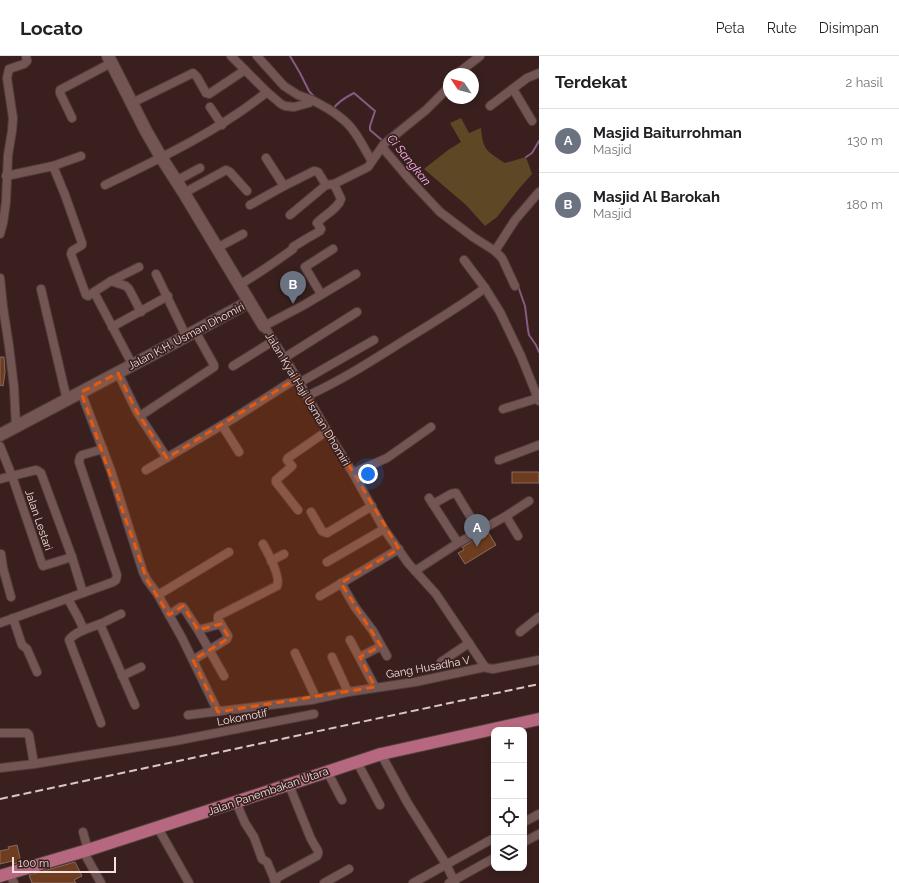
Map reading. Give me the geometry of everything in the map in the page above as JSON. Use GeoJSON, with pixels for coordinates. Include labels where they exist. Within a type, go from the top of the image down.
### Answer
{"type":"FeatureCollection","features":[{"type":"Feature","properties":{"kind":"main road","name":"Jalan K.H. Usman Dhomiri"},"geometry":{"type":"LineString","coordinates":[[0,435],[249,302],[184,193],[161,158],[110,59]]}},
{"type":"Feature","properties":{"kind":"main road","name":"Jalan Kyai Haji Usman Dhomiri"},"geometry":{"type":"LineString","coordinates":[[249,302],[264,326]]}},
{"type":"Feature","properties":{"kind":"main road","name":"Jalan Panembakan Utara"},"geometry":{"type":"LineString","coordinates":[[8,877],[34,865],[86,851],[158,828],[381,754],[539,719]]}},
{"type":"Feature","properties":{"kind":"street"},"geometry":{"type":"LineString","coordinates":[[0,234],[6,202],[6,176],[13,118],[7,78],[8,70],[24,64],[27,61],[26,56]]}},
{"type":"Feature","properties":{"kind":"street"},"geometry":{"type":"LineString","coordinates":[[231,56],[280,104],[294,107],[310,100]]}},
{"type":"Feature","properties":{"kind":"street"},"geometry":{"type":"LineString","coordinates":[[257,56],[288,89],[325,107],[343,119],[355,133],[372,161]]}},
{"type":"Feature","properties":{"kind":"street"},"geometry":{"type":"LineString","coordinates":[[465,68],[480,56]]}},
{"type":"Feature","properties":{"kind":"street"},"geometry":{"type":"LineString","coordinates":[[72,118],[60,90],[110,59]]}},
{"type":"Feature","properties":{"kind":"street"},"geometry":{"type":"LineString","coordinates":[[132,103],[192,73],[197,77],[205,92],[209,94],[245,70]]}},
{"type":"Feature","properties":{"kind":"street"},"geometry":{"type":"LineString","coordinates":[[490,106],[527,78],[539,73]]}},
{"type":"Feature","properties":{"kind":"street"},"geometry":{"type":"LineString","coordinates":[[512,89],[532,121]]}},
{"type":"Feature","properties":{"kind":"street"},"geometry":{"type":"LineString","coordinates":[[105,185],[161,158],[222,124],[249,107],[267,92]]}},
{"type":"Feature","properties":{"kind":"street"},"geometry":{"type":"LineString","coordinates":[[290,215],[330,184],[368,167],[385,144],[426,110],[443,93]]}},
{"type":"Feature","properties":{"kind":"street"},"geometry":{"type":"LineString","coordinates":[[210,107],[222,124]]}},
{"type":"Feature","properties":{"kind":"street"},"geometry":{"type":"LineString","coordinates":[[385,144],[410,180],[440,212],[468,233],[496,250],[502,258],[515,286]]}},
{"type":"Feature","properties":{"kind":"street"},"geometry":{"type":"LineString","coordinates":[[6,176],[53,166],[81,156]]}},
{"type":"Feature","properties":{"kind":"street"},"geometry":{"type":"LineString","coordinates":[[266,158],[284,186]]}},
{"type":"Feature","properties":{"kind":"street"},"geometry":{"type":"LineString","coordinates":[[53,166],[82,244],[72,251],[71,254],[86,295],[88,296],[111,281],[139,267]]}},
{"type":"Feature","properties":{"kind":"street"},"geometry":{"type":"LineString","coordinates":[[176,181],[200,168]]}},
{"type":"Feature","properties":{"kind":"street"},"geometry":{"type":"LineString","coordinates":[[184,193],[226,170],[230,172],[247,191]]}},
{"type":"Feature","properties":{"kind":"street"},"geometry":{"type":"LineString","coordinates":[[239,285],[293,249],[293,247],[298,243],[320,231],[321,229],[317,223],[339,204],[341,199],[330,184],[318,172],[315,171],[250,205]]}},
{"type":"Feature","properties":{"kind":"street"},"geometry":{"type":"LineString","coordinates":[[496,250],[515,220],[539,192]]}},
{"type":"Feature","properties":{"kind":"street"},"geometry":{"type":"LineString","coordinates":[[217,248],[243,234]]}},
{"type":"Feature","properties":{"kind":"street"},"geometry":{"type":"LineString","coordinates":[[321,294],[305,267],[333,249]]}},
{"type":"Feature","properties":{"kind":"street"},"geometry":{"type":"LineString","coordinates":[[464,260],[485,288],[500,312],[538,399],[503,410]]}},
{"type":"Feature","properties":{"kind":"street"},"geometry":{"type":"LineString","coordinates":[[140,416],[214,367],[191,334],[156,274]]}},
{"type":"Feature","properties":{"kind":"street"},"geometry":{"type":"LineString","coordinates":[[264,326],[304,305],[356,274]]}},
{"type":"Feature","properties":{"kind":"street"},"geometry":{"type":"LineString","coordinates":[[0,278],[9,346],[16,427]]}},
{"type":"Feature","properties":{"kind":"street"},"geometry":{"type":"LineString","coordinates":[[111,281],[126,286],[129,289],[140,312]]}},
{"type":"Feature","properties":{"kind":"street"},"geometry":{"type":"LineString","coordinates":[[307,396],[367,364],[446,315],[485,288]]}},
{"type":"Feature","properties":{"kind":"street"},"geometry":{"type":"LineString","coordinates":[[41,289],[67,400]]}},
{"type":"Feature","properties":{"kind":"street"},"geometry":{"type":"LineString","coordinates":[[94,292],[132,364]]}},
{"type":"Feature","properties":{"kind":"street"},"geometry":{"type":"LineString","coordinates":[[112,327],[168,296]]}},
{"type":"Feature","properties":{"kind":"street"},"geometry":{"type":"LineString","coordinates":[[284,358],[357,312]]}},
{"type":"Feature","properties":{"kind":"street","name":"Jalan Kyai Haji Usman Dhomiri"},"geometry":{"type":"LineString","coordinates":[[264,326],[353,473],[384,529],[415,571],[436,594],[485,667]]}},
{"type":"Feature","properties":{"kind":"street"},"geometry":{"type":"LineString","coordinates":[[146,470],[298,380],[374,340]]}},
{"type":"Feature","properties":{"kind":"street"},"geometry":{"type":"LineString","coordinates":[[233,366],[273,341]]}},
{"type":"Feature","properties":{"kind":"street"},"geometry":{"type":"LineString","coordinates":[[118,373],[140,416],[167,458]]}},
{"type":"Feature","properties":{"kind":"street"},"geometry":{"type":"LineString","coordinates":[[81,392],[103,449],[143,572],[169,615],[218,712]]}},
{"type":"Feature","properties":{"kind":"street"},"geometry":{"type":"LineString","coordinates":[[222,425],[239,452]]}},
{"type":"Feature","properties":{"kind":"street"},"geometry":{"type":"LineString","coordinates":[[353,473],[387,458],[430,427]]}},
{"type":"Feature","properties":{"kind":"street"},"geometry":{"type":"LineString","coordinates":[[298,510],[276,480],[292,466],[288,458],[327,431]]}},
{"type":"Feature","properties":{"kind":"street"},"geometry":{"type":"LineString","coordinates":[[499,460],[539,445]]}},
{"type":"Feature","properties":{"kind":"street"},"geometry":{"type":"LineString","coordinates":[[0,446],[12,476]]}},
{"type":"Feature","properties":{"kind":"street"},"geometry":{"type":"LineString","coordinates":[[0,623],[116,580],[117,575],[79,462],[82,455],[103,449]]}},
{"type":"Feature","properties":{"kind":"street"},"geometry":{"type":"LineString","coordinates":[[0,479],[36,470],[41,473],[72,557],[83,593]]}},
{"type":"Feature","properties":{"kind":"street","name":"Jalan Lestari"},"geometry":{"type":"LineString","coordinates":[[12,476],[43,566],[72,557]]}},
{"type":"Feature","properties":{"kind":"street"},"geometry":{"type":"LineString","coordinates":[[458,543],[431,501],[456,493],[479,531]]}},
{"type":"Feature","properties":{"kind":"street"},"geometry":{"type":"LineString","coordinates":[[415,571],[458,543],[506,516],[529,501]]}},
{"type":"Feature","properties":{"kind":"street"},"geometry":{"type":"LineString","coordinates":[[311,512],[322,530],[327,533],[372,506]]}},
{"type":"Feature","properties":{"kind":"street"},"geometry":{"type":"LineString","coordinates":[[506,516],[518,536]]}},
{"type":"Feature","properties":{"kind":"street"},"geometry":{"type":"LineString","coordinates":[[327,562],[384,529]]}},
{"type":"Feature","properties":{"kind":"street"},"geometry":{"type":"LineString","coordinates":[[193,660],[228,638],[218,619],[218,616],[277,586],[278,582],[271,561],[263,544]]}},
{"type":"Feature","properties":{"kind":"street"},"geometry":{"type":"LineString","coordinates":[[320,596],[399,549]]}},
{"type":"Feature","properties":{"kind":"street"},"geometry":{"type":"LineString","coordinates":[[158,595],[228,552]]}},
{"type":"Feature","properties":{"kind":"street"},"geometry":{"type":"LineString","coordinates":[[1,554],[2,569],[11,597]]}},
{"type":"Feature","properties":{"kind":"street"},"geometry":{"type":"LineString","coordinates":[[271,561],[284,554]]}},
{"type":"Feature","properties":{"kind":"street"},"geometry":{"type":"LineString","coordinates":[[341,583],[387,656]]}},
{"type":"Feature","properties":{"kind":"street"},"geometry":{"type":"LineString","coordinates":[[68,599],[84,630]]}},
{"type":"Feature","properties":{"kind":"street"},"geometry":{"type":"LineString","coordinates":[[169,615],[183,607],[224,676]]}},
{"type":"Feature","properties":{"kind":"street"},"geometry":{"type":"LineString","coordinates":[[101,723],[69,640],[71,637],[84,630],[121,614]]}},
{"type":"Feature","properties":{"kind":"street"},"geometry":{"type":"LineString","coordinates":[[520,632],[539,617]]}},
{"type":"Feature","properties":{"kind":"street"},"geometry":{"type":"LineString","coordinates":[[13,618],[22,645],[27,649],[37,672]]}},
{"type":"Feature","properties":{"kind":"street"},"geometry":{"type":"LineString","coordinates":[[100,624],[135,705]]}},
{"type":"Feature","properties":{"kind":"street"},"geometry":{"type":"LineString","coordinates":[[198,630],[221,624]]}},
{"type":"Feature","properties":{"kind":"street"},"geometry":{"type":"LineString","coordinates":[[350,640],[375,687]]}},
{"type":"Feature","properties":{"kind":"street"},"geometry":{"type":"LineString","coordinates":[[441,662],[469,643]]}},
{"type":"Feature","properties":{"kind":"street"},"geometry":{"type":"LineString","coordinates":[[360,657],[381,646]]}},
{"type":"Feature","properties":{"kind":"street"},"geometry":{"type":"LineString","coordinates":[[295,653],[313,699]]}},
{"type":"Feature","properties":{"kind":"street"},"geometry":{"type":"LineString","coordinates":[[332,657],[348,692]]}},
{"type":"Feature","properties":{"kind":"street"},"geometry":{"type":"LineString","coordinates":[[485,667],[493,669],[539,660]]}},
{"type":"Feature","properties":{"kind":"street"},"geometry":{"type":"LineString","coordinates":[[122,676],[141,667]]}},
{"type":"Feature","properties":{"kind":"street","name":"Gang Husadha V"},"geometry":{"type":"LineString","coordinates":[[188,715],[313,699],[375,687],[414,682],[485,667]]}},
{"type":"Feature","properties":{"kind":"street","name":"Lokomotif"},"geometry":{"type":"LineString","coordinates":[[0,768],[34,764],[175,741],[314,714]]}},
{"type":"Feature","properties":{"kind":"street"},"geometry":{"type":"LineString","coordinates":[[0,733],[27,732],[29,735],[34,764]]}},
{"type":"Feature","properties":{"kind":"street"},"geometry":{"type":"LineString","coordinates":[[381,754],[407,802],[446,864],[453,882],[491,860]]}},
{"type":"Feature","properties":{"kind":"street"},"geometry":{"type":"LineString","coordinates":[[357,762],[380,805]]}},
{"type":"Feature","properties":{"kind":"street"},"geometry":{"type":"LineString","coordinates":[[327,771],[342,800]]}},
{"type":"Feature","properties":{"kind":"street"},"geometry":{"type":"LineString","coordinates":[[236,802],[245,823],[254,837],[262,859],[267,862],[275,882],[282,875],[317,856],[318,854],[288,785]]}},
{"type":"Feature","properties":{"kind":"street"},"geometry":{"type":"LineString","coordinates":[[527,820],[539,814]]}},
{"type":"Feature","properties":{"kind":"street"},"geometry":{"type":"LineString","coordinates":[[158,828],[189,883]]}},
{"type":"Feature","properties":{"kind":"street"},"geometry":{"type":"LineString","coordinates":[[83,832],[86,851],[100,883]]}},
{"type":"Feature","properties":{"kind":"street"},"geometry":{"type":"LineString","coordinates":[[527,840],[539,834]]}},
{"type":"Feature","properties":{"kind":"street"},"geometry":{"type":"LineString","coordinates":[[413,883],[491,840]]}},
{"type":"Feature","properties":{"kind":"street"},"geometry":{"type":"LineString","coordinates":[[324,883],[349,869]]}},
{"type":"Feature","properties":{"kind":"highlighted area"},"geometry":{"type":"Polygon","coordinates":[[[118,373],[137,412],[167,458],[297,378],[399,549],[341,583],[381,646],[360,657],[375,687],[218,712],[193,660],[229,638],[221,624],[198,630],[183,606],[169,615],[147,580],[81,392],[118,373]]]}},
{"type":"Feature","properties":{"kind":"shaded area"},"geometry":{"type":"Polygon","coordinates":[[[461,118],[469,133],[481,128],[483,141],[487,150],[505,163],[526,157],[532,174],[497,217],[485,226],[466,205],[424,169],[448,150],[461,142],[450,123],[461,118]]]}},
{"type":"Feature","properties":{"kind":"building"},"geometry":{"type":"Polygon","coordinates":[[[0,357],[4,357],[5,372],[3,386],[0,385],[0,357]]]}},
{"type":"Feature","properties":{"kind":"building"},"geometry":{"type":"Polygon","coordinates":[[[512,472],[539,472],[539,483],[512,483],[512,472]]]}},
{"type":"Feature","properties":{"kind":"building"},"geometry":{"type":"Polygon","coordinates":[[[488,532],[496,545],[465,564],[458,553],[464,550],[462,547],[488,532]]]}},
{"type":"Feature","properties":{"kind":"building"},"geometry":{"type":"Polygon","coordinates":[[[17,845],[21,862],[13,864],[12,861],[0,864],[0,851],[17,845]]]}},
{"type":"Feature","properties":{"kind":"building"},"geometry":{"type":"Polygon","coordinates":[[[75,862],[82,876],[74,880],[76,883],[32,883],[29,875],[75,862]]]}},
{"type":"Feature","properties":{"kind":"waterway","name":"Ci Sangkan"},"geometry":{"type":"LineString","coordinates":[[290,56],[309,91],[315,98]]}},
{"type":"Feature","properties":{"kind":"waterway","name":"Ci Sangkan"},"geometry":{"type":"LineString","coordinates":[[333,109],[342,100],[354,93],[375,111],[370,130],[383,141]]}},
{"type":"Feature","properties":{"kind":"waterway"},"geometry":{"type":"LineString","coordinates":[[526,157],[532,153],[539,141]]}},
{"type":"Feature","properties":{"kind":"waterway","name":"Ci Sangkan"},"geometry":{"type":"LineString","coordinates":[[518,286],[525,306],[529,335],[539,352]]}},
{"type":"Feature","properties":{"kind":"railway"},"geometry":{"type":"LineString","coordinates":[[0,799],[539,684]]}},
{"type":"Feature","properties":{"kind":"place","name":"Masjid Al Barokah"},"geometry":{"type":"Point","coordinates":[293,304]}},
{"type":"Feature","properties":{"kind":"place","name":"Masjid Baiturrohman"},"geometry":{"type":"Point","coordinates":[477,547]}}]}
